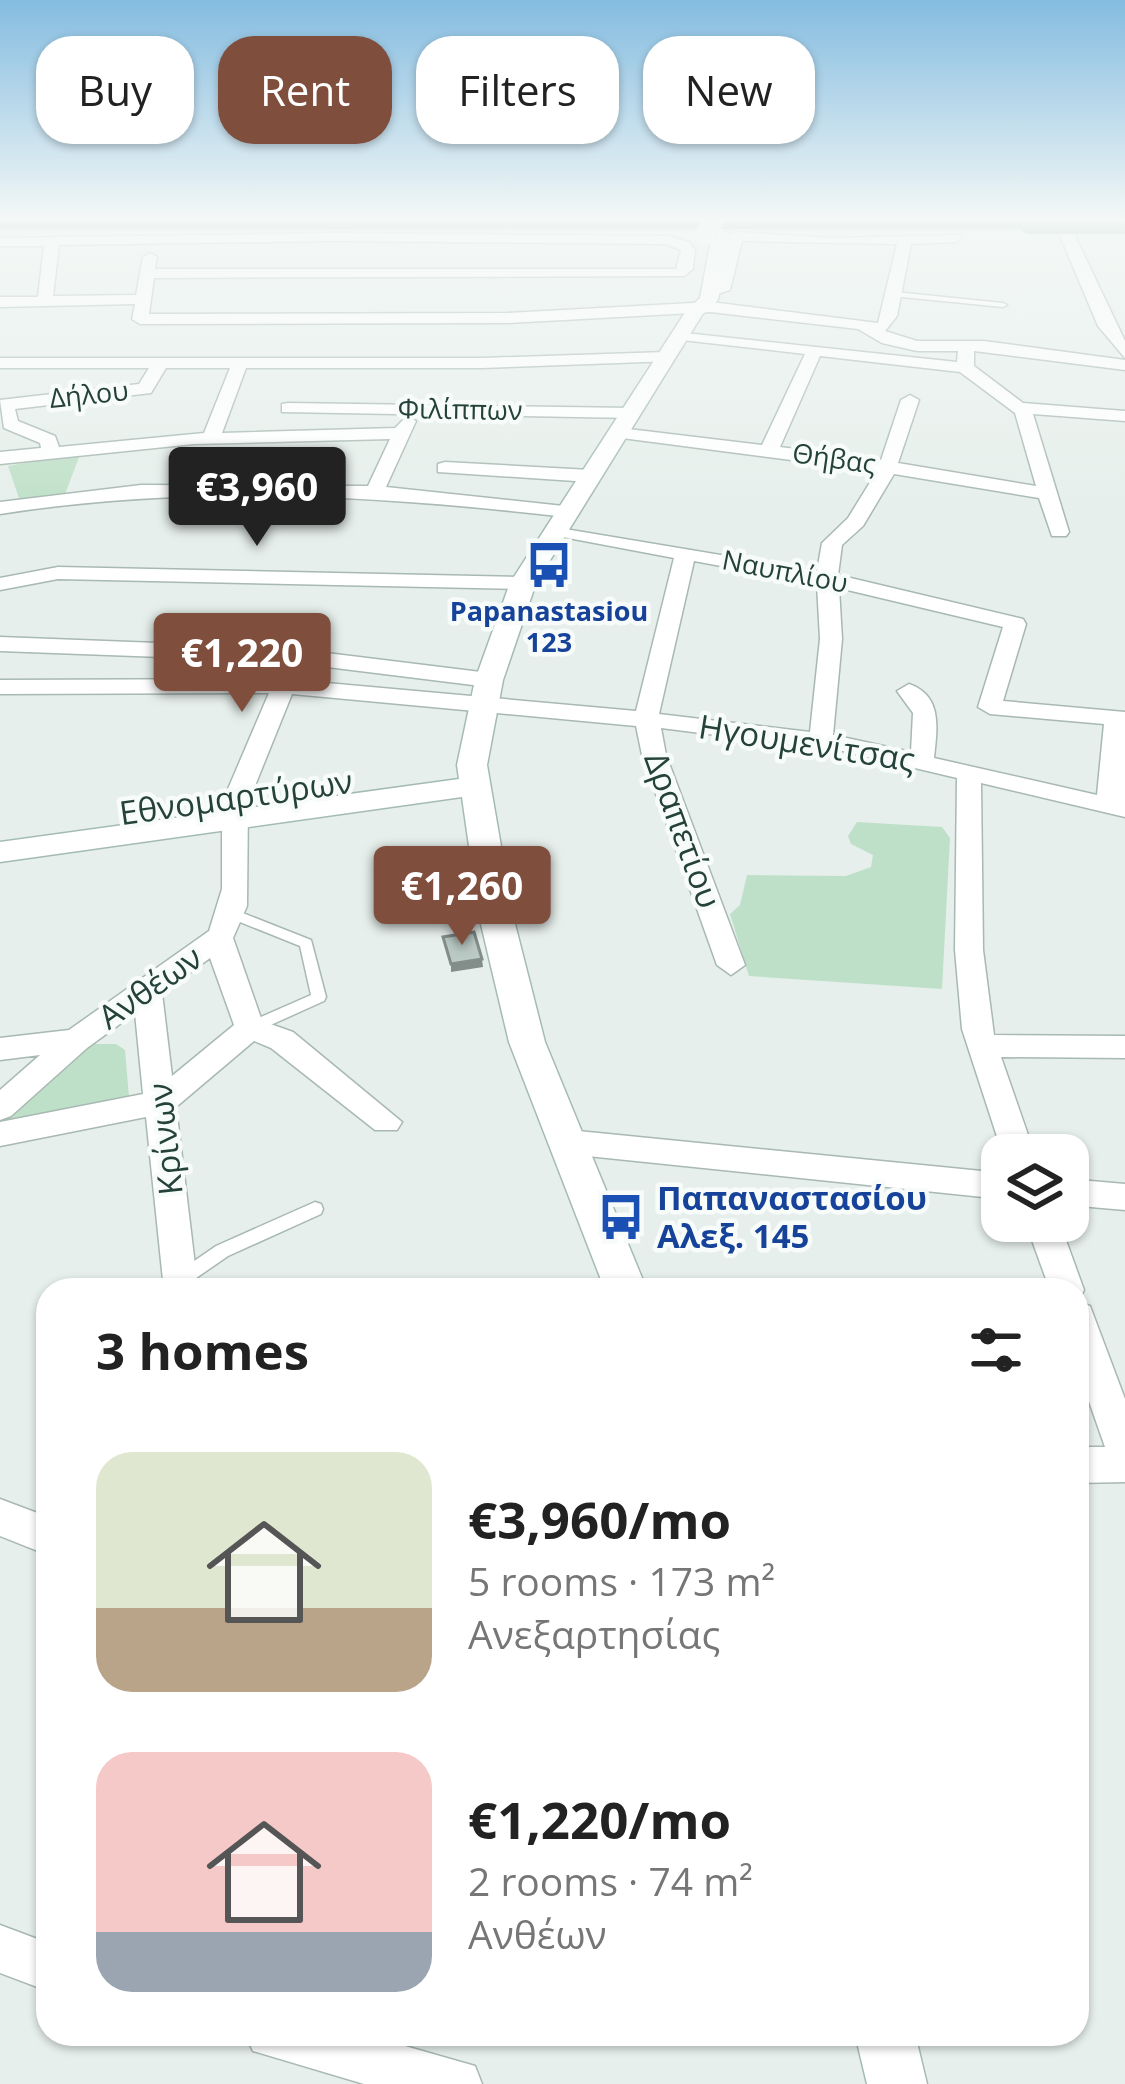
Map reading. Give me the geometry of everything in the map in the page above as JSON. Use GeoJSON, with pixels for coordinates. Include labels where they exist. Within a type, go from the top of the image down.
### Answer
{"type":"FeatureCollection","features":[{"type":"Feature","properties":{"kind":"main road"},"geometry":{"type":"LineString","coordinates":[[621,1278],[526,1042],[512,991],[473,776],[487,692],[523,583],[689,316]]}},
{"type":"Feature","properties":{"kind":"main road","name":"Εθνομαρτύρων"},"geometry":{"type":"LineString","coordinates":[[1,841],[473,776]]}},
{"type":"Feature","properties":{"kind":"main road"},"geometry":{"type":"LineString","coordinates":[[888,2046],[897,2084]]}},
{"type":"Feature","properties":{"kind":"street"},"geometry":{"type":"LineString","coordinates":[[350,409],[370,316]]}},
{"type":"Feature","properties":{"kind":"street"},"geometry":{"type":"LineString","coordinates":[[799,316],[935,347],[967,345],[1125,365]]}},
{"type":"Feature","properties":{"kind":"street"},"geometry":{"type":"LineString","coordinates":[[880,358],[880,335],[889,316]]}},
{"type":"Feature","properties":{"kind":"street"},"geometry":{"type":"LineString","coordinates":[[1103,316],[1125,353]]}},
{"type":"Feature","properties":{"kind":"street"},"geometry":{"type":"LineString","coordinates":[[682,334],[965,368],[1021,408],[1125,416]]}},
{"type":"Feature","properties":{"kind":"street"},"geometry":{"type":"LineString","coordinates":[[965,368],[967,345]]}},
{"type":"Feature","properties":{"kind":"street"},"geometry":{"type":"LineString","coordinates":[[769,450],[815,350]]}},
{"type":"Feature","properties":{"kind":"street","name":"Δήλου"},"geometry":{"type":"LineString","coordinates":[[2,405],[85,396],[138,416],[160,363],[666,357]]}},
{"type":"Feature","properties":{"kind":"street"},"geometry":{"type":"LineString","coordinates":[[0,363],[109,359],[160,363]]}},
{"type":"Feature","properties":{"kind":"street"},"geometry":{"type":"LineString","coordinates":[[85,396],[109,359]]}},
{"type":"Feature","properties":{"kind":"street"},"geometry":{"type":"LineString","coordinates":[[211,439],[240,363]]}},
{"type":"Feature","properties":{"kind":"street"},"geometry":{"type":"LineString","coordinates":[[820,740],[831,640],[827,579],[832,543],[856,522],[888,466],[910,400]]}},
{"type":"Feature","properties":{"kind":"street"},"geometry":{"type":"LineString","coordinates":[[2,405],[10,424],[49,440],[50,450]]}},
{"type":"Feature","properties":{"kind":"street","name":"Φιλίππων"},"geometry":{"type":"LineString","coordinates":[[288,408],[626,423]]}},
{"type":"Feature","properties":{"kind":"street"},"geometry":{"type":"LineString","coordinates":[[1021,408],[1059,532]]}},
{"type":"Feature","properties":{"kind":"street"},"geometry":{"type":"LineString","coordinates":[[375,491],[411,410]]}},
{"type":"Feature","properties":{"kind":"street"},"geometry":{"type":"LineString","coordinates":[[6,501],[83,472],[138,416],[211,439],[403,433]]}},
{"type":"Feature","properties":{"kind":"street","name":"Θήβας"},"geometry":{"type":"LineString","coordinates":[[626,423],[1047,494]]}},
{"type":"Feature","properties":{"kind":"street"},"geometry":{"type":"LineString","coordinates":[[0,458],[50,450],[83,472]]}},
{"type":"Feature","properties":{"kind":"street"},"geometry":{"type":"LineString","coordinates":[[445,468],[590,476]]}},
{"type":"Feature","properties":{"kind":"street","name":"Ναυπλίου"},"geometry":{"type":"LineString","coordinates":[[83,472],[232,488],[375,491],[560,520],[686,554],[827,579],[1015,624],[990,707],[1120,719]]}},
{"type":"Feature","properties":{"kind":"street","name":"Δραπετίου"},"geometry":{"type":"LineString","coordinates":[[686,554],[647,719],[654,755],[731,965]]}},
{"type":"Feature","properties":{"kind":"street"},"geometry":{"type":"LineString","coordinates":[[0,584],[58,573],[523,583]]}},
{"type":"Feature","properties":{"kind":"street"},"geometry":{"type":"LineString","coordinates":[[0,644],[286,655],[487,692]]}},
{"type":"Feature","properties":{"kind":"street","name":"Ανθέων"},"geometry":{"type":"LineString","coordinates":[[0,1048],[76,1040],[225,926],[238,872],[235,807],[276,713],[286,655]]}},
{"type":"Feature","properties":{"kind":"street"},"geometry":{"type":"LineString","coordinates":[[0,687],[280,686],[487,692]]}},
{"type":"Feature","properties":{"kind":"street"},"geometry":{"type":"LineString","coordinates":[[909,691],[918,695],[925,708],[922,761]]}},
{"type":"Feature","properties":{"kind":"street","name":"Ηγουμενίτσας"},"geometry":{"type":"LineString","coordinates":[[487,692],[647,719],[820,740],[1117,807]]}},
{"type":"Feature","properties":{"kind":"street"},"geometry":{"type":"LineString","coordinates":[[1117,807],[1120,719]]}},
{"type":"Feature","properties":{"kind":"street"},"geometry":{"type":"LineString","coordinates":[[970,773],[969,950],[982,1046],[1012,1134]]}},
{"type":"Feature","properties":{"kind":"street"},"geometry":{"type":"LineString","coordinates":[[225,926],[231,985],[250,1028],[282,1040],[386,1122]]}},
{"type":"Feature","properties":{"kind":"street","name":"Κρίνων"},"geometry":{"type":"LineString","coordinates":[[147,988],[179,1278]]}},
{"type":"Feature","properties":{"kind":"street"},"geometry":{"type":"LineString","coordinates":[[0,1134],[161,1102],[250,1028]]}},
{"type":"Feature","properties":{"kind":"street"},"geometry":{"type":"LineString","coordinates":[[0,1108],[76,1040]]}},
{"type":"Feature","properties":{"kind":"street"},"geometry":{"type":"LineString","coordinates":[[982,1046],[1125,1047]]}},
{"type":"Feature","properties":{"kind":"street"},"geometry":{"type":"LineString","coordinates":[[568,1142],[981,1184]]}},
{"type":"Feature","properties":{"kind":"street"},"geometry":{"type":"LineString","coordinates":[[1089,1194],[1125,1197]]}},
{"type":"Feature","properties":{"kind":"street"},"geometry":{"type":"LineString","coordinates":[[1050,1242],[1063,1278]]}},
{"type":"Feature","properties":{"kind":"street"},"geometry":{"type":"LineString","coordinates":[[1089,1350],[1125,1450]]}},
{"type":"Feature","properties":{"kind":"street"},"geometry":{"type":"LineString","coordinates":[[1089,1465],[1125,1464]]}},
{"type":"Feature","properties":{"kind":"street"},"geometry":{"type":"LineString","coordinates":[[0,1517],[36,1531]]}},
{"type":"Feature","properties":{"kind":"street"},"geometry":{"type":"LineString","coordinates":[[0,1949],[36,1962]]}},
{"type":"Feature","properties":{"kind":"street"},"geometry":{"type":"LineString","coordinates":[[315,2046],[457,2084]]}},
{"type":"Feature","properties":{"kind":"lane"},"geometry":{"type":"LineString","coordinates":[[225,926],[306,943],[319,997],[250,1028]]}},
{"type":"Feature","properties":{"kind":"lane"},"geometry":{"type":"LineString","coordinates":[[189,1278],[222,1251],[315,1209]]}},
{"type":"Feature","properties":{"kind":"green space"},"geometry":{"type":"Polygon","coordinates":[[[81,452],[65,494],[21,504],[8,466],[81,452]]]}},
{"type":"Feature","properties":{"kind":"green space"},"geometry":{"type":"Polygon","coordinates":[[[857,822],[942,827],[950,838],[942,989],[749,976],[730,914],[740,905],[747,875],[846,876],[871,867],[873,855],[851,844],[848,836],[857,822]]]}},
{"type":"Feature","properties":{"kind":"green space"},"geometry":{"type":"Polygon","coordinates":[[[92,1044],[116,1044],[125,1050],[129,1097],[4,1121],[92,1044]]]}},
{"type":"Feature","properties":{"kind":"building"},"geometry":{"type":"Polygon","coordinates":[[[474,932],[482,959],[451,964],[443,937],[474,932]]]}},
{"type":"Feature","properties":{"kind":"place","name":"Papanastasiou 123"},"geometry":{"type":"Point","coordinates":[549,565]}},
{"type":"Feature","properties":{"kind":"place","name":"Παπαναστασίου Αλεξ. 145"},"geometry":{"type":"Point","coordinates":[621,1217]}}]}
